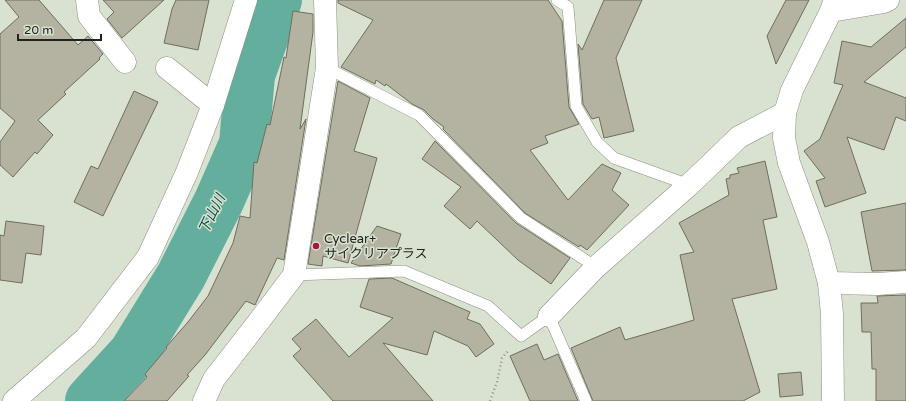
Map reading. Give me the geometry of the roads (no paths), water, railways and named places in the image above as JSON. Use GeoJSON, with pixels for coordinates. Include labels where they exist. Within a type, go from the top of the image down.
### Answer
{"type":"FeatureCollection","features":[{"type":"Feature","properties":{"kind":"street"},"geometry":{"type":"LineString","coordinates":[[87,0],[89,16],[125,62]]}},
{"type":"Feature","properties":{"kind":"street"},"geometry":{"type":"LineString","coordinates":[[14,401],[86,338],[148,257],[187,172],[212,105],[246,0]]}},
{"type":"Feature","properties":{"kind":"street"},"geometry":{"type":"LineString","coordinates":[[204,401],[214,379],[294,275],[327,68],[326,0]]}},
{"type":"Feature","properties":{"kind":"street"},"geometry":{"type":"LineString","coordinates":[[833,401],[832,314],[829,283],[818,242],[789,164],[784,138],[785,113],[792,90],[833,6],[888,0]]}},
{"type":"Feature","properties":{"kind":"street"},"geometry":{"type":"LineString","coordinates":[[167,68],[212,105]]}},
{"type":"Feature","properties":{"kind":"street"},"geometry":{"type":"LineString","coordinates":[[549,316],[596,267],[689,185],[739,137],[785,113]]}},
{"type":"Feature","properties":{"kind":"street"},"geometry":{"type":"LineString","coordinates":[[829,283],[878,284],[906,282]]}},
{"type":"Feature","properties":{"kind":"lane"},"geometry":{"type":"LineString","coordinates":[[557,0],[568,7],[576,106],[597,142],[614,158],[689,185]]}},
{"type":"Feature","properties":{"kind":"lane"},"geometry":{"type":"LineString","coordinates":[[327,68],[419,115],[521,218],[596,267]]}},
{"type":"Feature","properties":{"kind":"lane"},"geometry":{"type":"LineString","coordinates":[[294,275],[404,271],[488,306],[521,336],[549,316],[586,401]]}},
{"type":"Feature","properties":{"kind":"waterway","name":"下山川"},"geometry":{"type":"LineString","coordinates":[[90,401],[133,354],[181,276],[219,201],[244,144],[250,75],[277,0]]}},
{"type":"Feature","properties":{"kind":"place","name":"Cyclear+ サイクリアプラス"},"geometry":{"type":"Point","coordinates":[316,246]}}]}
